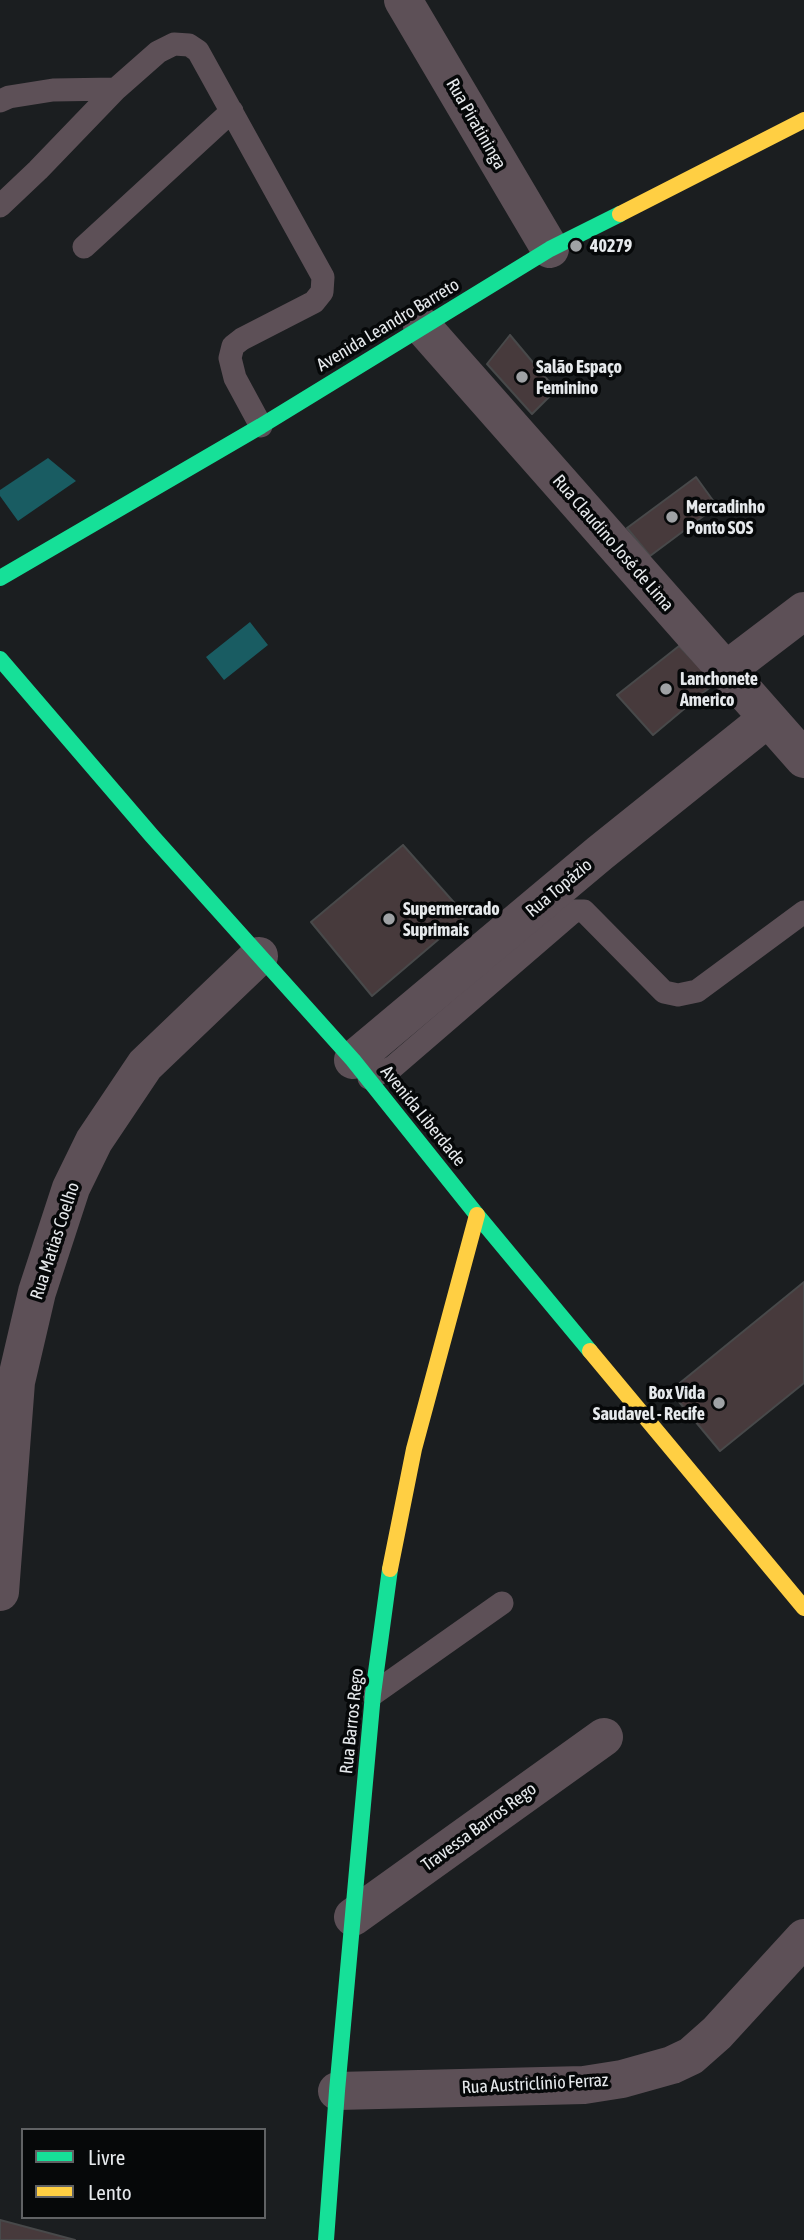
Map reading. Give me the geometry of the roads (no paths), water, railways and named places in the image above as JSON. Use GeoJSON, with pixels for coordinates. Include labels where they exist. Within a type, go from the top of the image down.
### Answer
{"type":"FeatureCollection","features":[{"type":"Feature","properties":{"kind":"main road","name":"Avenida Leandro Barreto"},"geometry":{"type":"LineString","coordinates":[[0,578],[261,425],[550,249],[804,120]]}},
{"type":"Feature","properties":{"kind":"main road","name":"Avenida Liberdade"},"geometry":{"type":"LineString","coordinates":[[0,659],[361,1069],[477,1215],[804,1608]]}},
{"type":"Feature","properties":{"kind":"main road","name":"Rua Barros Rego"},"geometry":{"type":"LineString","coordinates":[[326,2240],[373,1694],[390,1569],[414,1449],[477,1215]]}},
{"type":"Feature","properties":{"kind":"street","name":"Rua Piratininga"},"geometry":{"type":"LineString","coordinates":[[403,0],[550,249]]}},
{"type":"Feature","properties":{"kind":"street","name":"Rua Claudino José de Lima"},"geometry":{"type":"LineString","coordinates":[[422,326],[804,759]]}},
{"type":"Feature","properties":{"kind":"street"},"geometry":{"type":"LineString","coordinates":[[725,671],[804,611]]}},
{"type":"Feature","properties":{"kind":"street","name":"Rua Topázio"},"geometry":{"type":"LineString","coordinates":[[361,1069],[600,853],[767,719]]}},
{"type":"Feature","properties":{"kind":"street","name":"Rua Matias Coelho"},"geometry":{"type":"LineString","coordinates":[[0,1592],[16,1382],[37,1292],[71,1188],[94,1141],[145,1065],[259,956]]}},
{"type":"Feature","properties":{"kind":"street","name":"Travessa Barros Rego"},"geometry":{"type":"LineString","coordinates":[[353,1917],[604,1737]]}},
{"type":"Feature","properties":{"kind":"street","name":"Rua Austriclínio Ferraz"},"geometry":{"type":"LineString","coordinates":[[337,2091],[584,2085],[622,2079],[672,2065],[691,2056],[717,2033],[804,1938]]}},
{"type":"Feature","properties":{"kind":"lane"},"geometry":{"type":"LineString","coordinates":[[0,206],[116,89],[158,52],[174,44],[188,45],[198,51],[323,277],[322,292],[314,302],[233,346],[230,358],[234,378],[261,425]]}},
{"type":"Feature","properties":{"kind":"lane"},"geometry":{"type":"LineString","coordinates":[[0,101],[53,90],[116,89]]}},
{"type":"Feature","properties":{"kind":"lane"},"geometry":{"type":"LineString","coordinates":[[84,247],[232,111]]}},
{"type":"Feature","properties":{"kind":"lane"},"geometry":{"type":"LineString","coordinates":[[361,1069],[393,1067],[573,911],[584,911],[664,992],[678,995],[697,991],[804,912]]}},
{"type":"Feature","properties":{"kind":"lane"},"geometry":{"type":"LineString","coordinates":[[373,1694],[502,1603]]}},
{"type":"Feature","properties":{"kind":"water"},"geometry":{"type":"Polygon","coordinates":[[[48,458],[76,481],[18,521],[0,496],[0,490],[48,458]]]}},
{"type":"Feature","properties":{"kind":"water"},"geometry":{"type":"Polygon","coordinates":[[[250,622],[268,645],[224,680],[206,657],[250,622]]]}},
{"type":"Feature","properties":{"kind":"place","name":"40279"},"geometry":{"type":"Point","coordinates":[576,246]}},
{"type":"Feature","properties":{"kind":"place","name":"Salão Espaço Feminino"},"geometry":{"type":"Point","coordinates":[522,377]}},
{"type":"Feature","properties":{"kind":"place","name":"Mercadinho Ponto SOS"},"geometry":{"type":"Point","coordinates":[672,517]}},
{"type":"Feature","properties":{"kind":"place","name":"Lanchonete Americo"},"geometry":{"type":"Point","coordinates":[666,689]}},
{"type":"Feature","properties":{"kind":"place","name":"Supermercado Suprimais"},"geometry":{"type":"Point","coordinates":[389,919]}},
{"type":"Feature","properties":{"kind":"place","name":"Box Vida Saudavel - Recife"},"geometry":{"type":"Point","coordinates":[719,1403]}}]}
